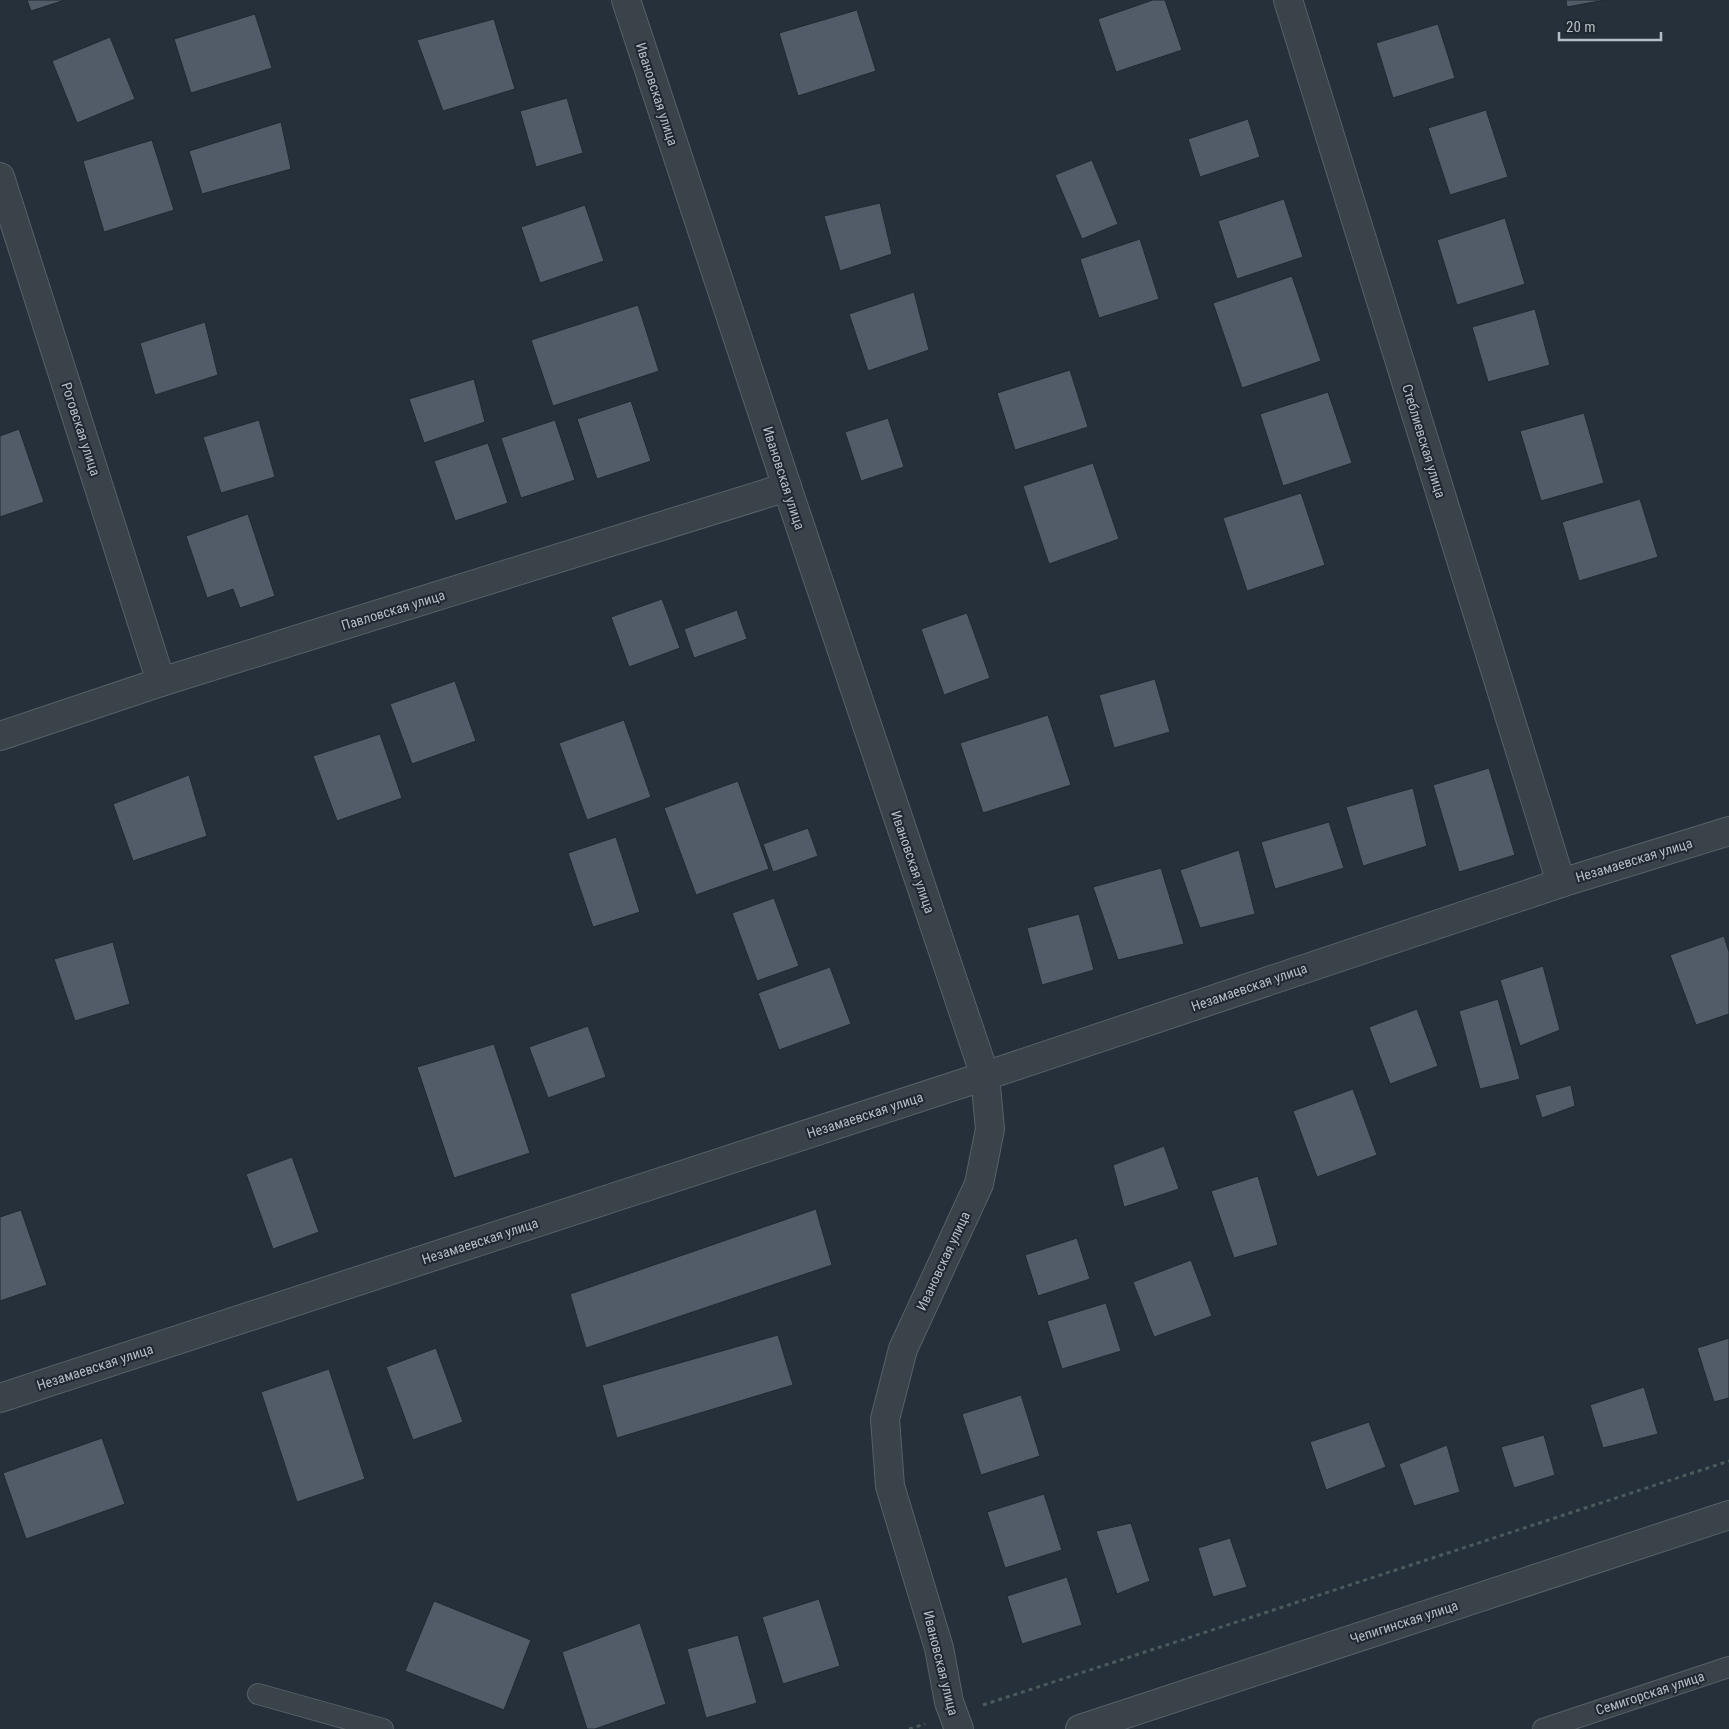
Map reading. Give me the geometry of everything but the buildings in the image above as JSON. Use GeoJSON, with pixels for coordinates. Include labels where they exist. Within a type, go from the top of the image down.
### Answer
{"type":"FeatureCollection","features":[{"type":"Feature","properties":{"kind":"street","name":"Ивановская улица"},"geometry":{"type":"LineString","coordinates":[[626,0],[787,487],[986,1076],[990,1129],[979,1184],[903,1349],[885,1419],[890,1486],[939,1648],[956,1722]]}},
{"type":"Feature","properties":{"kind":"street","name":"Стеблиевская улица"},"geometry":{"type":"LineString","coordinates":[[1288,0],[1561,883]]}},
{"type":"Feature","properties":{"kind":"street","name":"Роговская улица"},"geometry":{"type":"LineString","coordinates":[[0,177],[161,682]]}},
{"type":"Feature","properties":{"kind":"street","name":"Павловская улица"},"geometry":{"type":"LineString","coordinates":[[0,736],[161,682],[787,487]]}},
{"type":"Feature","properties":{"kind":"street","name":"Незамаевская улица"},"geometry":{"type":"LineString","coordinates":[[0,1398],[986,1076],[1561,883],[1729,831]]}},
{"type":"Feature","properties":{"kind":"street","name":"Чепигинская улица"},"geometry":{"type":"LineString","coordinates":[[1080,1729],[1729,1515]]}},
{"type":"Feature","properties":{"kind":"lane","name":"Семигорская улица"},"geometry":{"type":"LineString","coordinates":[[1543,1729],[1729,1667]]}},
{"type":"Feature","properties":{"kind":"lane"},"geometry":{"type":"LineString","coordinates":[[258,1694],[383,1729]]}},
{"type":"Feature","properties":{"kind":"path"},"geometry":{"type":"LineString","coordinates":[[909,1729],[956,1722],[1729,1461]]}}]}
